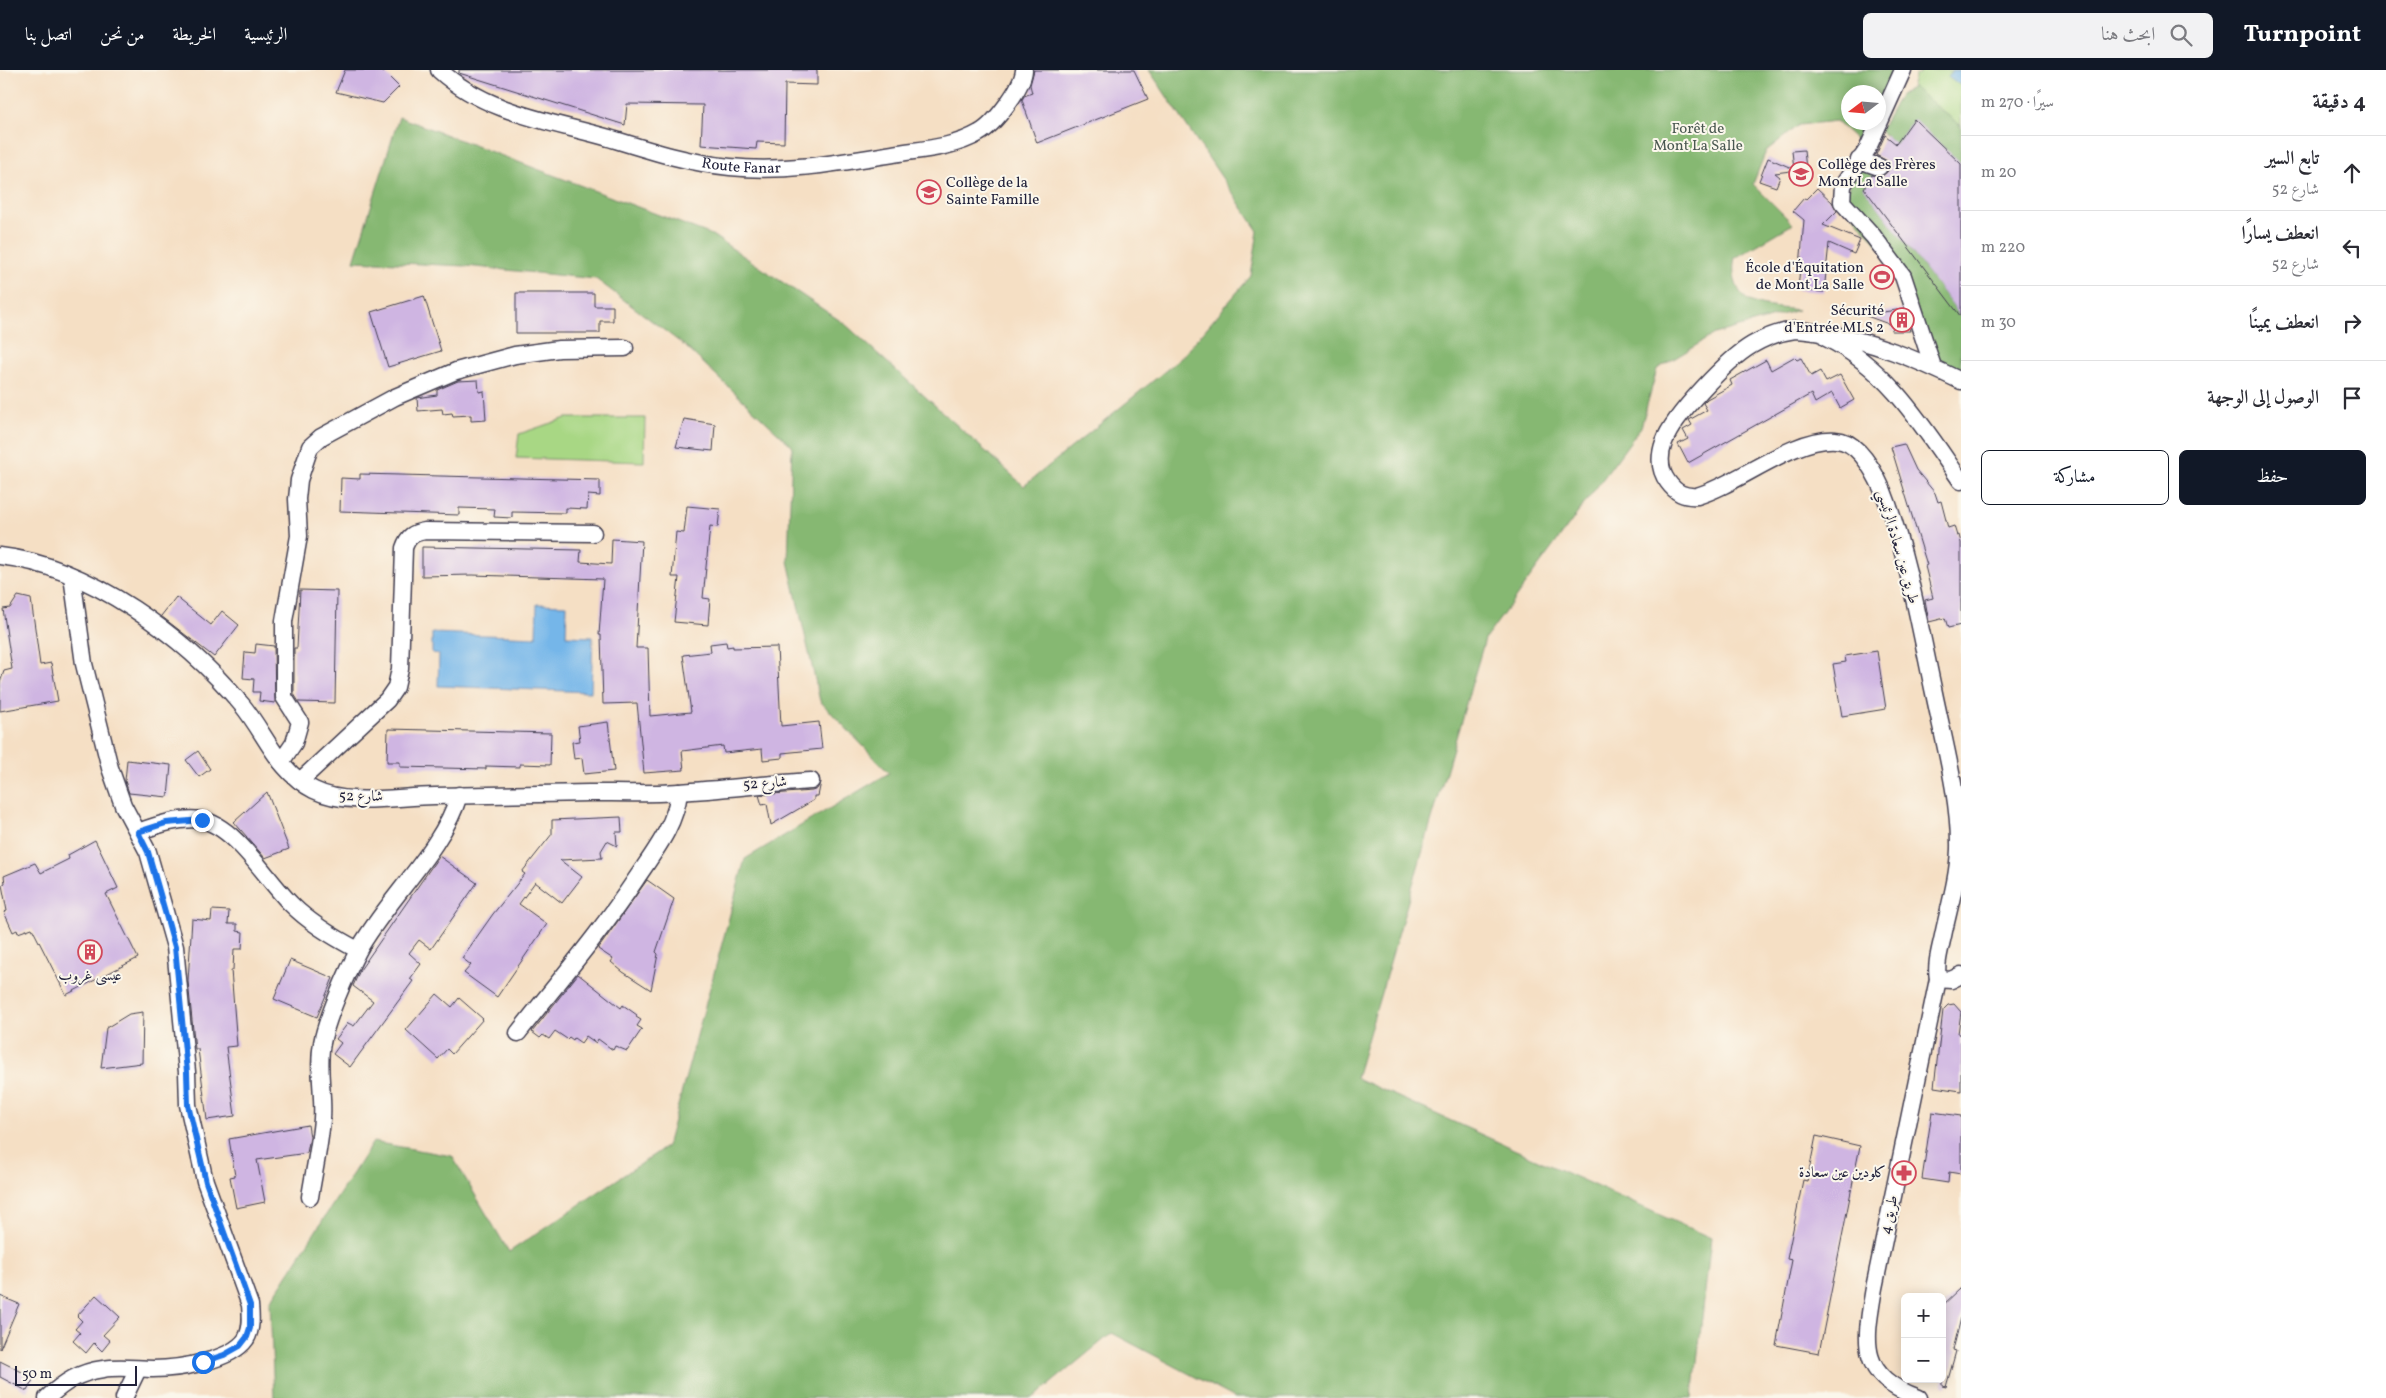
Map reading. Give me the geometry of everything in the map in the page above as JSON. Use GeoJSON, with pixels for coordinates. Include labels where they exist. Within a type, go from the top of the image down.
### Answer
{"type":"FeatureCollection","features":[{"type":"Feature","properties":{"kind":"street","name":"Route Fanar"},"geometry":{"type":"LineString","coordinates":[[439,70],[454,83],[488,103],[667,156],[728,167],[761,170],[806,167],[957,143],[981,132],[1009,102],[1023,78],[1024,70]]}},
{"type":"Feature","properties":{"kind":"street"},"geometry":{"type":"LineString","coordinates":[[1903,70],[1868,150],[1859,160],[1843,185],[1842,202],[1873,236],[1903,276],[1931,361]]}},
{"type":"Feature","properties":{"kind":"street"},"geometry":{"type":"LineString","coordinates":[[1859,160],[1879,167]]}},
{"type":"Feature","properties":{"kind":"street","name":"طريق عين سعادة الرئيسي"},"geometry":{"type":"LineString","coordinates":[[1938,980],[1938,961],[1958,860],[1957,818],[1944,742],[1903,558],[1882,490],[1874,474],[1853,446],[1837,440],[1819,442],[1798,448],[1706,494],[1688,496],[1679,493],[1672,487],[1666,479],[1660,462],[1665,440],[1683,413],[1721,368],[1751,345],[1775,333],[1797,330],[1858,340],[1908,356],[1931,361],[1961,381]]}},
{"type":"Feature","properties":{"kind":"street"},"geometry":{"type":"LineString","coordinates":[[1813,332],[1846,349],[1892,388],[1961,481]]}},
{"type":"Feature","properties":{"kind":"street"},"geometry":{"type":"LineString","coordinates":[[281,762],[294,743],[300,722],[284,697],[284,621],[299,536],[297,499],[299,480],[310,447],[321,437],[395,397],[456,371],[515,355],[558,349],[625,348]]}},
{"type":"Feature","properties":{"kind":"street"},"geometry":{"type":"LineString","coordinates":[[300,781],[387,700],[396,687],[400,669],[404,548],[407,540],[414,533],[425,531],[593,533]]}},
{"type":"Feature","properties":{"kind":"street","name":"شارع 52"},"geometry":{"type":"LineString","coordinates":[[0,556],[15,558],[72,576],[112,596],[166,631],[202,662],[243,706],[281,762],[300,781],[313,790],[329,796],[350,799],[679,792],[811,781]]}},
{"type":"Feature","properties":{"kind":"street"},"geometry":{"type":"LineString","coordinates":[[47,1398],[62,1384],[79,1375],[106,1368],[177,1368],[224,1355],[240,1346],[247,1337],[252,1318],[250,1305],[203,1172],[188,1105],[187,1072],[175,947],[148,852],[123,805],[110,768],[84,664],[72,576]]}},
{"type":"Feature","properties":{"kind":"street"},"geometry":{"type":"LineString","coordinates":[[518,1033],[610,917],[659,846],[674,818],[679,792]]}},
{"type":"Feature","properties":{"kind":"street"},"geometry":{"type":"LineString","coordinates":[[310,1197],[323,1117],[320,1075],[322,1042],[358,950],[435,842],[454,811],[459,796]]}},
{"type":"Feature","properties":{"kind":"street"},"geometry":{"type":"LineString","coordinates":[[138,832],[166,823],[184,820],[202,820],[216,826],[246,850],[292,906],[333,937],[358,950]]}},
{"type":"Feature","properties":{"kind":"street"},"geometry":{"type":"LineString","coordinates":[[1938,980],[1951,980],[1961,974]]}},
{"type":"Feature","properties":{"kind":"street","name":"طريق 4"},"geometry":{"type":"LineString","coordinates":[[1919,1398],[1897,1388],[1875,1370],[1867,1350],[1867,1332],[1938,980]]}},
{"type":"Feature","properties":{"kind":"street"},"geometry":{"type":"LineString","coordinates":[[124,1398],[138,1369]]}},
{"type":"Feature","properties":{"kind":"green space","name":"Forêt de Mont La Salle"},"geometry":{"type":"Polygon","coordinates":[[[1149,70],[1892,70],[1886,86],[1841,85],[1841,126],[1836,121],[1799,125],[1766,151],[1753,184],[1793,224],[1735,258],[1734,277],[1736,283],[1742,295],[1752,302],[1769,307],[1798,310],[1715,334],[1657,369],[1641,427],[1485,639],[1356,1078],[1711,1238],[1693,1398],[1235,1398],[1112,1333],[1033,1398],[274,1398],[270,1302],[373,1142],[452,1156],[509,1252],[667,1146],[745,859],[889,773],[820,701],[788,561],[792,446],[685,346],[596,279],[466,266],[354,261],[399,117],[712,235],[845,324],[1024,486],[1181,358],[1251,276],[1258,231],[1149,70]]]}},
{"type":"Feature","properties":{"kind":"green space"},"geometry":{"type":"Polygon","coordinates":[[[1921,70],[1961,70],[1961,126],[1911,87],[1915,75],[1919,74],[1921,70]]]}},
{"type":"Feature","properties":{"kind":"green space"},"geometry":{"type":"Polygon","coordinates":[[[1913,87],[1961,126],[1961,164],[1914,119],[1896,144],[1880,131],[1886,130],[1886,120],[1900,95],[1913,87]]]}},
{"type":"Feature","properties":{"kind":"green space"},"geometry":{"type":"Polygon","coordinates":[[[1846,130],[1870,130],[1865,148],[1846,130]]]}},
{"type":"Feature","properties":{"kind":"green space"},"geometry":{"type":"Polygon","coordinates":[[[1859,161],[1879,167],[1864,188],[1961,317],[1961,370],[1930,355],[1906,277],[1843,204],[1859,161]]]}},
{"type":"Feature","properties":{"kind":"green space"},"geometry":{"type":"Polygon","coordinates":[[[566,418],[645,418],[644,462],[516,458],[519,434],[566,418]]]}},
{"type":"Feature","properties":{"kind":"water"},"geometry":{"type":"Polygon","coordinates":[[[1952,70],[1961,70],[1961,86],[1948,76],[1952,70]]]}},
{"type":"Feature","properties":{"kind":"water"},"geometry":{"type":"Polygon","coordinates":[[[537,604],[567,605],[566,636],[593,637],[591,692],[438,686],[439,654],[432,653],[432,633],[536,637],[537,604]]]}},
{"type":"Feature","properties":{"kind":"building"},"geometry":{"type":"Polygon","coordinates":[[[345,70],[382,70],[399,87],[383,103],[336,92],[345,70]]]}},
{"type":"Feature","properties":{"kind":"building"},"geometry":{"type":"Polygon","coordinates":[[[459,70],[817,70],[817,85],[785,84],[784,143],[757,142],[756,149],[701,145],[703,105],[627,104],[625,125],[459,73],[459,70]]]}},
{"type":"Feature","properties":{"kind":"building"},"geometry":{"type":"Polygon","coordinates":[[[1034,70],[1134,70],[1148,99],[1037,143],[1022,100],[1024,96],[1032,93],[1030,85],[1034,70]]]}},
{"type":"Feature","properties":{"kind":"building"},"geometry":{"type":"Polygon","coordinates":[[[1914,119],[1961,164],[1961,317],[1864,188],[1872,175],[1881,177],[1888,171],[1887,161],[1876,155],[1885,135],[1896,144],[1914,119]]]}},
{"type":"Feature","properties":{"kind":"building"},"geometry":{"type":"Polygon","coordinates":[[[1804,150],[1806,169],[1775,173],[1780,177],[1776,187],[1759,181],[1768,158],[1794,169],[1792,151],[1804,150]]]}},
{"type":"Feature","properties":{"kind":"building"},"geometry":{"type":"Polygon","coordinates":[[[1817,188],[1832,202],[1837,211],[1823,225],[1860,240],[1854,254],[1829,243],[1824,292],[1798,290],[1804,220],[1793,211],[1804,198],[1806,199],[1817,188]]]}},
{"type":"Feature","properties":{"kind":"building"},"geometry":{"type":"Polygon","coordinates":[[[516,293],[594,293],[594,306],[613,306],[613,321],[600,321],[600,333],[516,333],[516,293]]]}},
{"type":"Feature","properties":{"kind":"building"},"geometry":{"type":"Polygon","coordinates":[[[424,296],[441,351],[388,367],[371,312],[424,296]]]}},
{"type":"Feature","properties":{"kind":"building"},"geometry":{"type":"Polygon","coordinates":[[[1903,309],[1910,331],[1891,331],[1894,326],[1864,315],[1903,309]]]}},
{"type":"Feature","properties":{"kind":"building"},"geometry":{"type":"Polygon","coordinates":[[[1794,357],[1797,360],[1801,358],[1811,376],[1820,371],[1826,382],[1840,375],[1854,400],[1840,408],[1832,393],[1815,403],[1811,394],[1688,463],[1678,444],[1688,439],[1683,430],[1692,425],[1689,420],[1707,410],[1703,403],[1707,399],[1732,385],[1730,380],[1766,360],[1771,370],[1794,357]]]}},
{"type":"Feature","properties":{"kind":"building"},"geometry":{"type":"Polygon","coordinates":[[[478,380],[479,392],[484,391],[486,420],[471,421],[471,415],[453,416],[452,413],[443,414],[442,409],[418,411],[417,398],[437,395],[437,390],[458,381],[478,380]]]}},
{"type":"Feature","properties":{"kind":"building"},"geometry":{"type":"Polygon","coordinates":[[[684,419],[715,424],[713,451],[676,447],[684,419]]]}},
{"type":"Feature","properties":{"kind":"building"},"geometry":{"type":"Polygon","coordinates":[[[1904,444],[1916,470],[1935,493],[1938,502],[1941,501],[1948,528],[1954,526],[1957,536],[1959,535],[1961,543],[1961,625],[1948,628],[1945,618],[1929,622],[1925,600],[1933,598],[1925,566],[1927,565],[1891,447],[1904,444]]]}},
{"type":"Feature","properties":{"kind":"building"},"geometry":{"type":"Polygon","coordinates":[[[360,474],[600,480],[600,496],[588,495],[587,509],[566,508],[566,513],[512,512],[512,518],[494,517],[495,509],[459,508],[459,515],[340,511],[341,478],[360,479],[360,474]]]}},
{"type":"Feature","properties":{"kind":"building"},"geometry":{"type":"Polygon","coordinates":[[[687,506],[720,509],[718,527],[710,526],[703,598],[710,599],[708,625],[674,622],[679,577],[672,577],[676,532],[684,533],[687,506]]]}},
{"type":"Feature","properties":{"kind":"building"},"geometry":{"type":"Polygon","coordinates":[[[612,539],[642,541],[636,648],[648,648],[650,716],[691,712],[683,655],[711,652],[710,644],[726,642],[727,647],[733,646],[733,648],[777,647],[781,726],[819,722],[822,749],[782,753],[782,758],[763,760],[762,749],[724,753],[723,746],[682,751],[684,770],[644,773],[637,703],[603,704],[601,635],[599,635],[603,579],[472,575],[422,576],[422,547],[581,550],[580,562],[611,564],[612,539]]]}},
{"type":"Feature","properties":{"kind":"building"},"geometry":{"type":"Polygon","coordinates":[[[300,590],[337,591],[335,703],[299,702],[294,694],[294,648],[297,648],[300,590]]]}},
{"type":"Feature","properties":{"kind":"building"},"geometry":{"type":"Polygon","coordinates":[[[18,596],[31,599],[40,665],[51,663],[58,701],[0,711],[0,683],[4,671],[12,669],[3,609],[10,608],[18,596]]]}},
{"type":"Feature","properties":{"kind":"building"},"geometry":{"type":"Polygon","coordinates":[[[176,597],[211,625],[222,611],[239,625],[214,657],[161,616],[176,597]]]}},
{"type":"Feature","properties":{"kind":"building"},"geometry":{"type":"Polygon","coordinates":[[[256,644],[274,646],[275,703],[259,701],[260,692],[253,692],[254,679],[243,678],[245,652],[255,653],[256,644]]]}},
{"type":"Feature","properties":{"kind":"building"},"geometry":{"type":"Polygon","coordinates":[[[1877,651],[1886,709],[1842,716],[1833,664],[1846,662],[1845,656],[1877,651]]]}},
{"type":"Feature","properties":{"kind":"building"},"geometry":{"type":"Polygon","coordinates":[[[608,722],[614,771],[584,774],[582,758],[574,759],[572,742],[580,741],[578,726],[608,722]]]}},
{"type":"Feature","properties":{"kind":"building"},"geometry":{"type":"Polygon","coordinates":[[[388,729],[551,733],[550,765],[520,764],[520,767],[486,766],[486,769],[400,767],[400,762],[387,762],[388,729]]]}},
{"type":"Feature","properties":{"kind":"building"},"geometry":{"type":"Polygon","coordinates":[[[198,751],[210,769],[199,777],[186,760],[198,751]]]}},
{"type":"Feature","properties":{"kind":"building"},"geometry":{"type":"Polygon","coordinates":[[[127,760],[171,765],[168,797],[129,793],[125,781],[127,760]]]}},
{"type":"Feature","properties":{"kind":"building"},"geometry":{"type":"Polygon","coordinates":[[[821,782],[818,796],[814,796],[814,800],[771,825],[767,804],[762,805],[759,795],[812,791],[817,789],[821,782]]]}},
{"type":"Feature","properties":{"kind":"building"},"geometry":{"type":"Polygon","coordinates":[[[267,792],[289,849],[265,858],[234,822],[267,792]]]}},
{"type":"Feature","properties":{"kind":"building"},"geometry":{"type":"Polygon","coordinates":[[[621,817],[622,832],[616,832],[617,846],[607,841],[601,851],[602,858],[560,860],[582,877],[562,903],[535,882],[519,904],[547,924],[497,997],[464,973],[471,965],[462,958],[493,914],[525,874],[522,872],[552,834],[552,820],[621,817]]]}},
{"type":"Feature","properties":{"kind":"building"},"geometry":{"type":"Polygon","coordinates":[[[95,840],[118,888],[106,894],[138,958],[66,995],[32,928],[18,933],[17,930],[13,932],[4,912],[7,911],[2,885],[5,883],[4,876],[35,863],[41,873],[69,859],[68,855],[95,840]]]}},
{"type":"Feature","properties":{"kind":"building"},"geometry":{"type":"Polygon","coordinates":[[[439,856],[477,883],[431,949],[419,940],[409,953],[421,964],[410,979],[413,981],[350,1067],[333,1054],[341,1043],[336,1039],[348,1023],[354,1026],[373,1001],[353,986],[360,970],[439,856]]]}},
{"type":"Feature","properties":{"kind":"building"},"geometry":{"type":"Polygon","coordinates":[[[647,880],[674,899],[656,952],[658,954],[651,990],[623,972],[611,962],[613,959],[598,949],[647,880]]]}},
{"type":"Feature","properties":{"kind":"building"},"geometry":{"type":"Polygon","coordinates":[[[212,910],[229,911],[228,924],[237,924],[237,931],[243,932],[242,949],[234,949],[233,970],[231,970],[237,1046],[226,1047],[235,1116],[207,1120],[198,1049],[195,1049],[188,981],[192,919],[211,921],[212,910]]]}},
{"type":"Feature","properties":{"kind":"building"},"geometry":{"type":"Polygon","coordinates":[[[290,960],[333,978],[317,1017],[274,999],[290,960]]]}},
{"type":"Feature","properties":{"kind":"building"},"geometry":{"type":"Polygon","coordinates":[[[578,974],[621,1008],[623,1005],[641,1020],[637,1026],[642,1029],[627,1051],[615,1046],[613,1050],[598,1039],[596,1043],[586,1036],[581,1043],[574,1038],[573,1040],[569,1037],[567,1039],[555,1031],[549,1039],[543,1035],[540,1038],[532,1032],[578,974]]]}},
{"type":"Feature","properties":{"kind":"building"},"geometry":{"type":"Polygon","coordinates":[[[437,994],[452,1007],[459,998],[483,1019],[452,1054],[447,1049],[438,1059],[406,1030],[437,994]]]}},
{"type":"Feature","properties":{"kind":"building"},"geometry":{"type":"Polygon","coordinates":[[[1954,1004],[1961,1012],[1958,1034],[1961,1035],[1961,1091],[1934,1087],[1943,1010],[1948,1005],[1954,1004]]]}},
{"type":"Feature","properties":{"kind":"building"},"geometry":{"type":"Polygon","coordinates":[[[143,1012],[142,1063],[101,1068],[106,1028],[129,1014],[143,1012]]]}},
{"type":"Feature","properties":{"kind":"building"},"geometry":{"type":"Polygon","coordinates":[[[1932,1112],[1961,1116],[1961,1174],[1949,1172],[1948,1183],[1922,1179],[1932,1112]]]}},
{"type":"Feature","properties":{"kind":"building"},"geometry":{"type":"Polygon","coordinates":[[[308,1125],[310,1137],[307,1153],[257,1160],[265,1202],[236,1208],[230,1177],[235,1176],[229,1139],[308,1125]]]}},
{"type":"Feature","properties":{"kind":"building"},"geometry":{"type":"Polygon","coordinates":[[[1816,1136],[1860,1146],[1819,1353],[1776,1345],[1792,1260],[1787,1259],[1803,1180],[1807,1181],[1816,1136]]]}},
{"type":"Feature","properties":{"kind":"building"},"geometry":{"type":"Polygon","coordinates":[[[1961,1288],[1961,1318],[1953,1350],[1956,1351],[1946,1387],[1942,1386],[1942,1383],[1946,1383],[1946,1302],[1961,1288]]]}},
{"type":"Feature","properties":{"kind":"building"},"geometry":{"type":"Polygon","coordinates":[[[96,1295],[120,1317],[103,1335],[110,1341],[102,1351],[94,1343],[86,1353],[73,1341],[80,1333],[75,1329],[82,1321],[77,1316],[96,1295]]]}},
{"type":"Feature","properties":{"kind":"building"},"geometry":{"type":"Polygon","coordinates":[[[0,1296],[19,1304],[0,1349],[0,1296]]]}},
{"type":"Feature","properties":{"kind":"building"},"geometry":{"type":"Polygon","coordinates":[[[0,1361],[34,1378],[27,1391],[0,1377],[0,1361]]]}},
{"type":"Feature","properties":{"kind":"place","name":"Collège des Frères Mont La Salle"},"geometry":{"type":"Point","coordinates":[1801,174]}},
{"type":"Feature","properties":{"kind":"place","name":"Collège de la Sainte Famille"},"geometry":{"type":"Point","coordinates":[929,192]}},
{"type":"Feature","properties":{"kind":"place","name":"École d'Équitation de Mont La Salle"},"geometry":{"type":"Point","coordinates":[1882,277]}},
{"type":"Feature","properties":{"kind":"place","name":"Sécurité d'Entrée MLS 2"},"geometry":{"type":"Point","coordinates":[1902,320]}},
{"type":"Feature","properties":{"kind":"place","name":"عيسى غروب"},"geometry":{"type":"Point","coordinates":[90,952]}},
{"type":"Feature","properties":{"kind":"place","name":"كلودين عين سعادة"},"geometry":{"type":"Point","coordinates":[1904,1173]}},
{"type":"Feature","properties":{"kind":"route"},"geometry":{"type":"LineString","coordinates":[[202,820],[166,823],[138,832],[148,852],[175,947],[183,1022],[188,1105],[206,1182],[250,1305],[252,1318],[247,1337],[240,1346],[224,1355],[203,1362]]}}]}
